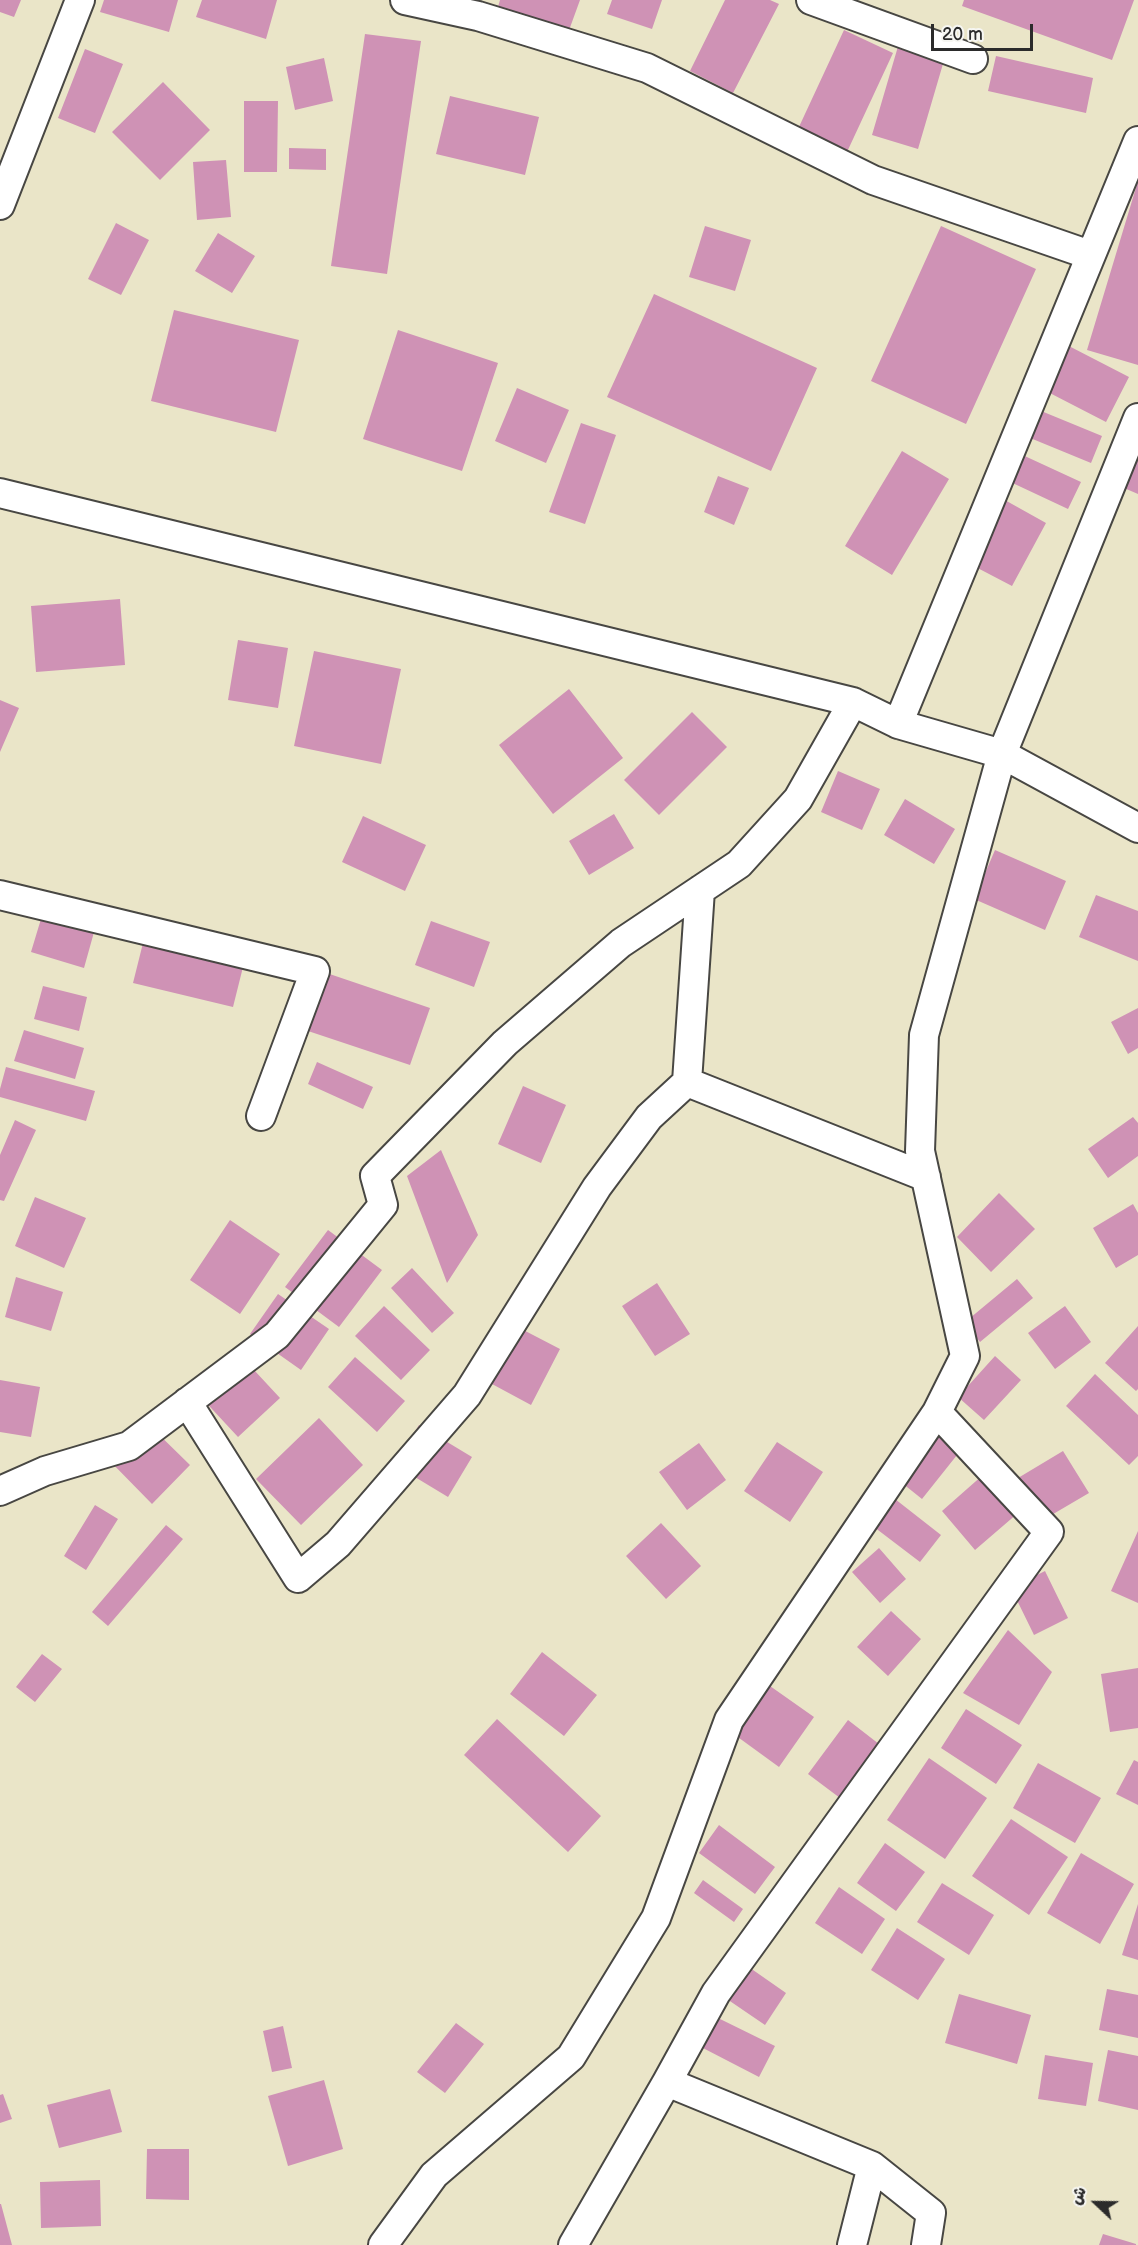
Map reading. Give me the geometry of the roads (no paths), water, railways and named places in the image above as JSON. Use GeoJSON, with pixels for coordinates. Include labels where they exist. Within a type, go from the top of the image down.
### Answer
{"type":"FeatureCollection","features":[{"type":"Feature","properties":{"kind":"street"},"geometry":{"type":"LineString","coordinates":[[0,205],[80,0]]}},
{"type":"Feature","properties":{"kind":"street"},"geometry":{"type":"LineString","coordinates":[[405,0],[478,16],[647,68],[873,180],[1090,255]]}},
{"type":"Feature","properties":{"kind":"street"},"geometry":{"type":"LineString","coordinates":[[811,0],[973,59]]}},
{"type":"Feature","properties":{"kind":"street"},"geometry":{"type":"LineString","coordinates":[[898,724],[1138,141]]}},
{"type":"Feature","properties":{"kind":"street"},"geometry":{"type":"LineString","coordinates":[[382,2245],[435,2175],[572,2056],[656,1918],[729,1720],[936,1412],[965,1356],[920,1151],[924,1035],[1002,754],[1138,418]]}},
{"type":"Feature","properties":{"kind":"street"},"geometry":{"type":"LineString","coordinates":[[0,493],[853,702],[898,724],[1002,754],[1138,828]]}},
{"type":"Feature","properties":{"kind":"street"},"geometry":{"type":"LineString","coordinates":[[0,1491],[45,1471],[129,1446],[277,1335],[383,1205],[375,1176],[505,1043],[621,943],[739,864],[798,799],[853,702]]}},
{"type":"Feature","properties":{"kind":"street"},"geometry":{"type":"LineString","coordinates":[[187,1402],[298,1578],[339,1544],[467,1395],[597,1187],[649,1117],[687,1082],[700,890]]}},
{"type":"Feature","properties":{"kind":"street"},"geometry":{"type":"LineString","coordinates":[[0,895],[315,971],[261,1116]]}},
{"type":"Feature","properties":{"kind":"street"},"geometry":{"type":"LineString","coordinates":[[687,1082],[926,1177]]}},
{"type":"Feature","properties":{"kind":"street"},"geometry":{"type":"LineString","coordinates":[[573,2245],[716,1993],[1049,1532],[936,1412]]}},
{"type":"Feature","properties":{"kind":"street"},"geometry":{"type":"LineString","coordinates":[[667,2082],[872,2166],[931,2213],[926,2245]]}},
{"type":"Feature","properties":{"kind":"street"},"geometry":{"type":"LineString","coordinates":[[852,2245],[872,2166]]}}]}
